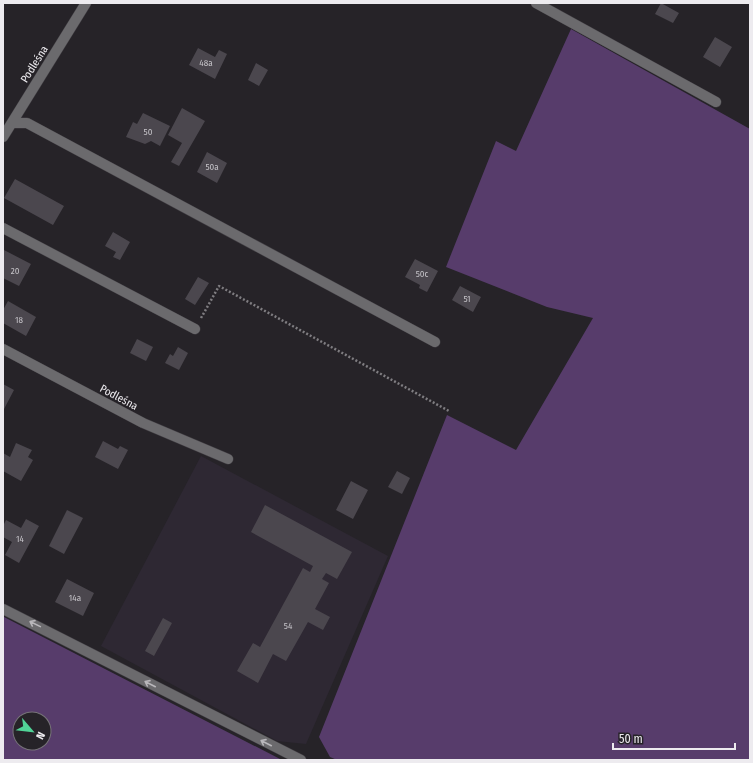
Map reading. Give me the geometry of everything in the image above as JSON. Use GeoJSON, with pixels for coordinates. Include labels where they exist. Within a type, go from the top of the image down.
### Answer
{"type":"FeatureCollection","features":[{"type":"Feature","properties":{"kind":"street","name":"Podleśna"},"geometry":{"type":"LineString","coordinates":[[3,137],[86,3]]}},
{"type":"Feature","properties":{"kind":"street"},"geometry":{"type":"LineString","coordinates":[[536,3],[716,102]]}},
{"type":"Feature","properties":{"kind":"street"},"geometry":{"type":"LineString","coordinates":[[12,123],[27,123],[435,342]]}},
{"type":"Feature","properties":{"kind":"street"},"geometry":{"type":"LineString","coordinates":[[3,228],[196,329]]}},
{"type":"Feature","properties":{"kind":"street","name":"Podleśna"},"geometry":{"type":"LineString","coordinates":[[3,349],[143,423],[228,459]]}},
{"type":"Feature","properties":{"kind":"street"},"geometry":{"type":"LineString","coordinates":[[3,608],[301,760]]}},
{"type":"Feature","properties":{"kind":"path"},"geometry":{"type":"LineString","coordinates":[[196,329],[219,286],[449,411]]}},
{"type":"Feature","properties":{"kind":"shaded area"},"geometry":{"type":"Polygon","coordinates":[[[571,29],[750,129],[750,760],[337,760],[330,757],[319,737],[447,415],[516,450],[593,318],[547,307],[446,267],[496,141],[516,151],[571,29]]]}},
{"type":"Feature","properties":{"kind":"shaded area"},"geometry":{"type":"Polygon","coordinates":[[[201,456],[388,556],[306,744],[277,741],[101,646],[201,456]]]}},
{"type":"Feature","properties":{"kind":"shaded area"},"geometry":{"type":"Polygon","coordinates":[[[3,617],[4,617],[282,760],[3,760],[3,617]]]}},
{"type":"Feature","properties":{"kind":"building"},"geometry":{"type":"Polygon","coordinates":[[[661,3],[679,13],[673,23],[655,14],[661,3]]]}},
{"type":"Feature","properties":{"kind":"building"},"geometry":{"type":"Polygon","coordinates":[[[715,37],[732,47],[720,67],[703,57],[715,37]]]}},
{"type":"Feature","properties":{"kind":"building"},"geometry":{"type":"Polygon","coordinates":[[[198,48],[215,57],[219,50],[227,54],[215,79],[189,65],[198,48]]]}},
{"type":"Feature","properties":{"kind":"building"},"geometry":{"type":"Polygon","coordinates":[[[256,63],[268,70],[259,86],[248,80],[256,63]]]}},
{"type":"Feature","properties":{"kind":"building"},"geometry":{"type":"Polygon","coordinates":[[[182,108],[205,121],[179,166],[171,162],[182,143],[168,135],[182,108]]]}},
{"type":"Feature","properties":{"kind":"building"},"geometry":{"type":"Polygon","coordinates":[[[143,113],[170,126],[160,146],[151,141],[145,144],[126,137],[133,122],[137,124],[143,113]]]}},
{"type":"Feature","properties":{"kind":"building"},"geometry":{"type":"Polygon","coordinates":[[[207,152],[227,163],[217,183],[197,172],[207,152]]]}},
{"type":"Feature","properties":{"kind":"building"},"geometry":{"type":"Polygon","coordinates":[[[15,179],[64,206],[53,225],[4,198],[15,179]]]}},
{"type":"Feature","properties":{"kind":"building"},"geometry":{"type":"Polygon","coordinates":[[[113,232],[130,242],[120,260],[113,257],[116,252],[105,246],[113,232]]]}},
{"type":"Feature","properties":{"kind":"building"},"geometry":{"type":"Polygon","coordinates":[[[4,250],[31,264],[19,286],[3,278],[4,250]]]}},
{"type":"Feature","properties":{"kind":"building"},"geometry":{"type":"Polygon","coordinates":[[[415,259],[438,271],[427,292],[419,288],[420,285],[405,277],[415,259]]]}},
{"type":"Feature","properties":{"kind":"building"},"geometry":{"type":"Polygon","coordinates":[[[198,277],[209,283],[195,305],[185,299],[198,277]]]}},
{"type":"Feature","properties":{"kind":"building"},"geometry":{"type":"Polygon","coordinates":[[[460,286],[481,297],[473,312],[452,300],[460,286]]]}},
{"type":"Feature","properties":{"kind":"building"},"geometry":{"type":"Polygon","coordinates":[[[8,301],[36,317],[26,336],[3,323],[3,310],[8,301]]]}},
{"type":"Feature","properties":{"kind":"building"},"geometry":{"type":"Polygon","coordinates":[[[137,339],[153,347],[146,361],[130,353],[137,339]]]}},
{"type":"Feature","properties":{"kind":"building"},"geometry":{"type":"Polygon","coordinates":[[[178,347],[188,353],[179,370],[165,363],[170,354],[173,356],[178,347]]]}},
{"type":"Feature","properties":{"kind":"building"},"geometry":{"type":"Polygon","coordinates":[[[3,384],[14,390],[3,411],[3,384]]]}},
{"type":"Feature","properties":{"kind":"building"},"geometry":{"type":"Polygon","coordinates":[[[103,441],[118,449],[120,446],[128,450],[118,469],[95,457],[103,441]]]}},
{"type":"Feature","properties":{"kind":"building"},"geometry":{"type":"Polygon","coordinates":[[[16,443],[32,450],[28,457],[33,460],[21,481],[3,471],[3,453],[10,457],[16,443]]]}},
{"type":"Feature","properties":{"kind":"building"},"geometry":{"type":"Polygon","coordinates":[[[397,471],[410,478],[402,494],[388,487],[397,471]]]}},
{"type":"Feature","properties":{"kind":"building"},"geometry":{"type":"Polygon","coordinates":[[[351,481],[368,490],[353,519],[336,510],[351,481]]]}},
{"type":"Feature","properties":{"kind":"building"},"geometry":{"type":"Polygon","coordinates":[[[265,505],[352,552],[337,579],[326,573],[322,579],[329,583],[315,609],[330,617],[323,630],[308,622],[286,661],[273,654],[258,683],[237,671],[253,643],[260,647],[303,568],[310,572],[313,566],[251,532],[265,505]]]}},
{"type":"Feature","properties":{"kind":"building"},"geometry":{"type":"Polygon","coordinates":[[[67,510],[83,518],[64,554],[49,546],[67,510]]]}},
{"type":"Feature","properties":{"kind":"building"},"geometry":{"type":"Polygon","coordinates":[[[26,519],[39,526],[19,563],[5,555],[12,542],[3,537],[3,526],[6,520],[21,528],[26,519]]]}},
{"type":"Feature","properties":{"kind":"building"},"geometry":{"type":"Polygon","coordinates":[[[67,579],[94,593],[83,616],[55,602],[67,579]]]}},
{"type":"Feature","properties":{"kind":"building"},"geometry":{"type":"Polygon","coordinates":[[[163,618],[172,623],[154,656],[145,651],[163,618]]]}}]}
